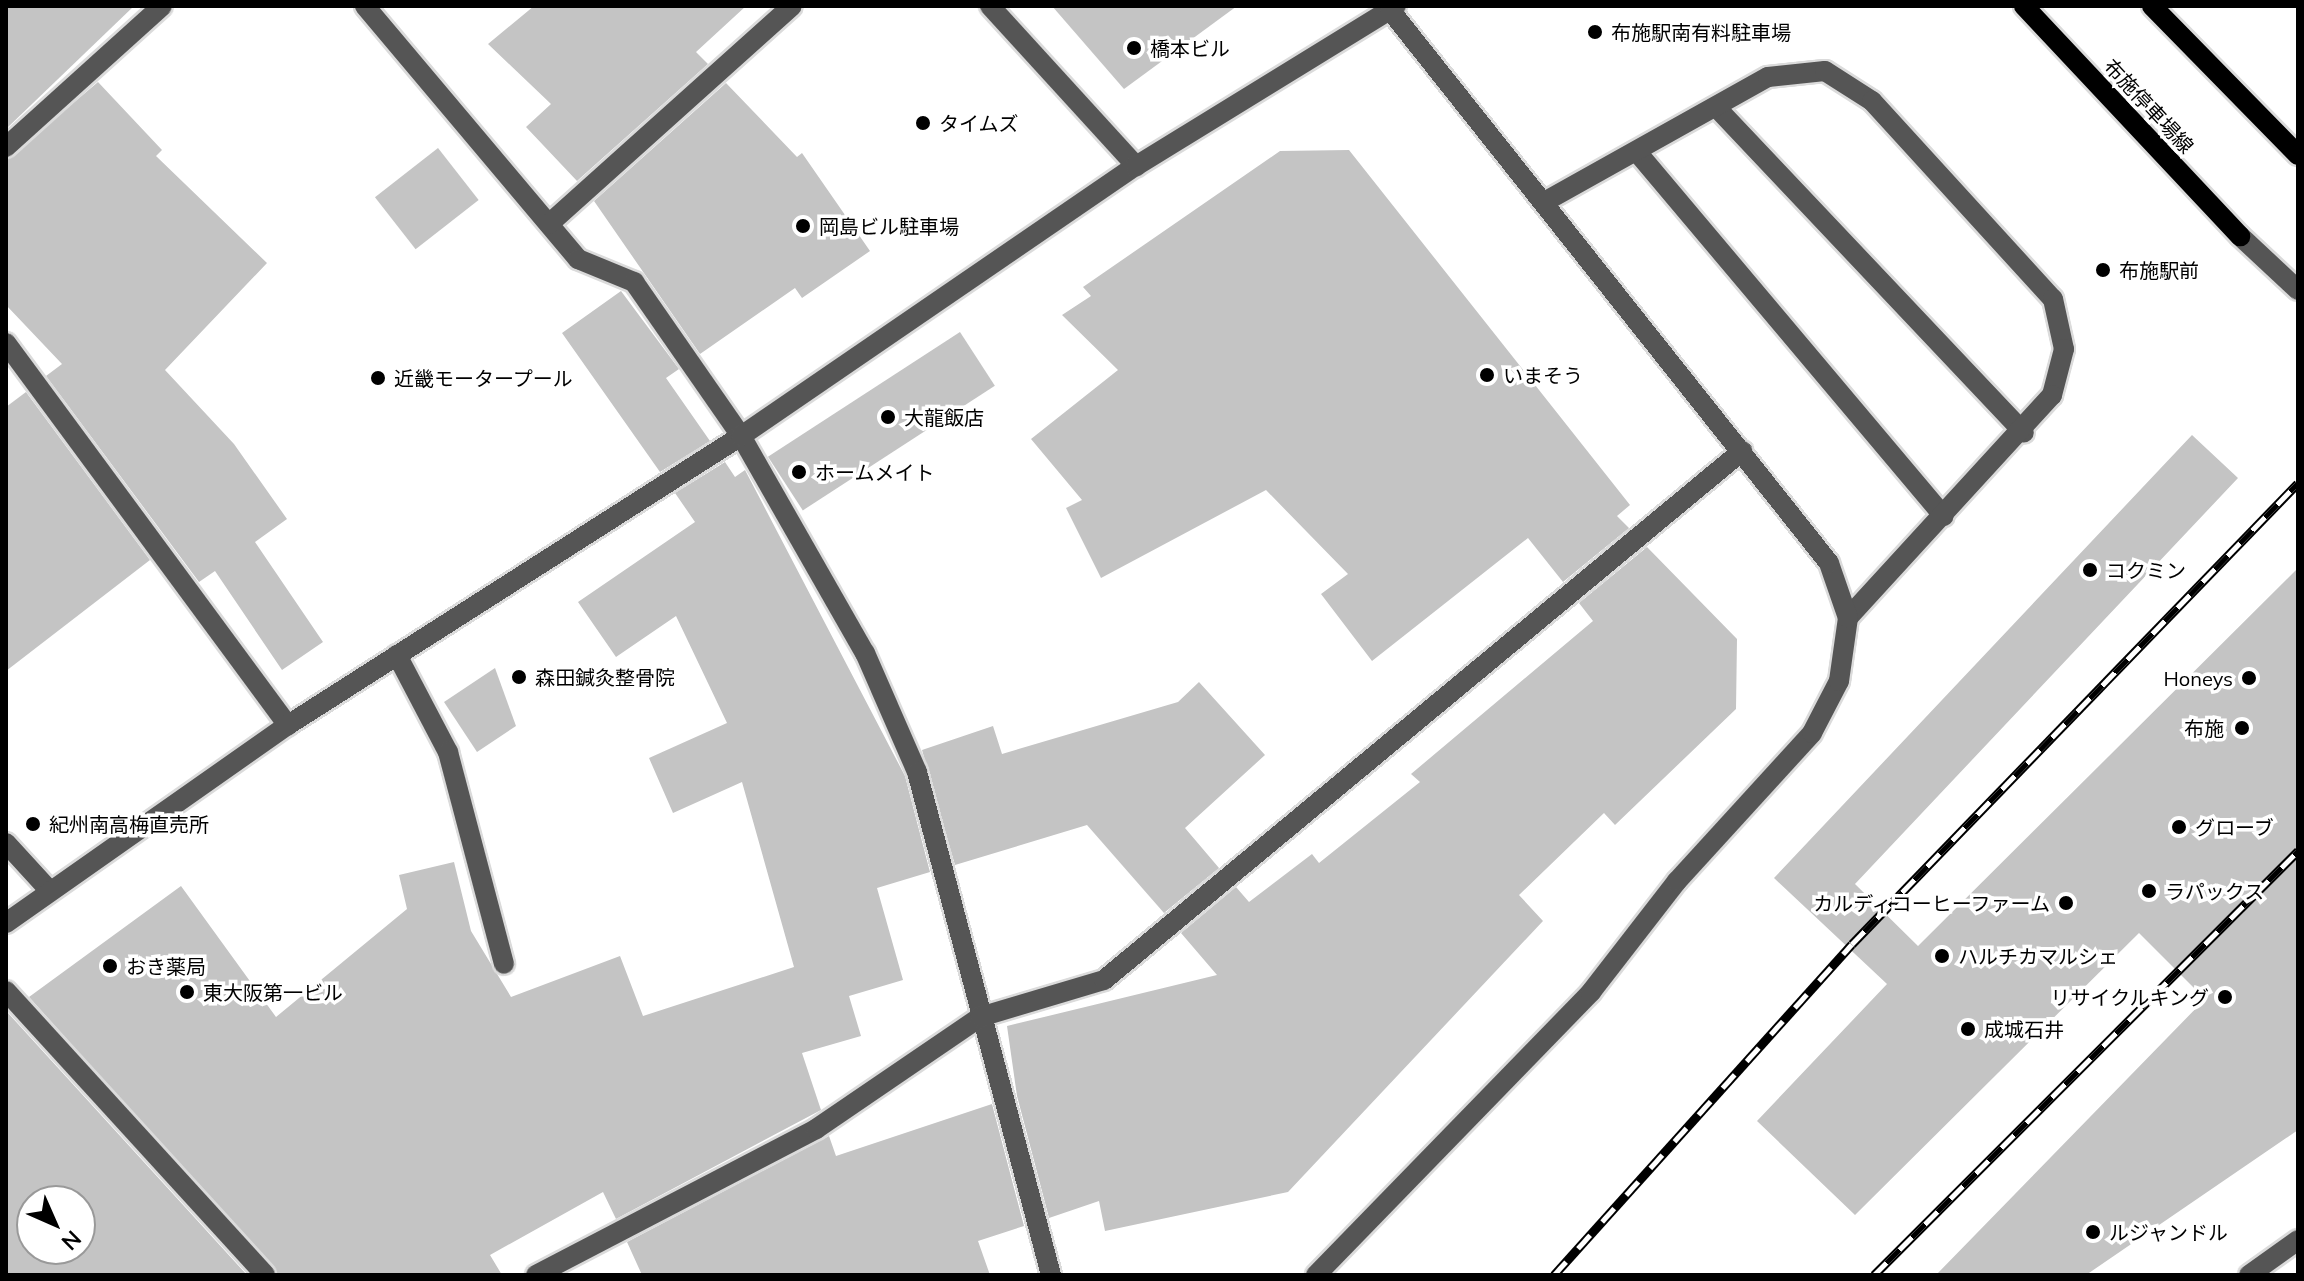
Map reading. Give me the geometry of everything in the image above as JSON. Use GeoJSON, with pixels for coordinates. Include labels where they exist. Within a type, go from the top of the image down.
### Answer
{"type":"FeatureCollection","features":[{"type":"Feature","properties":{"kind":"main road","name":"布施停車場線"},"geometry":{"type":"LineString","coordinates":[[2024,6],[2240,236]]}},
{"type":"Feature","properties":{"kind":"main road"},"geometry":{"type":"LineString","coordinates":[[2152,6],[2298,155]]}},
{"type":"Feature","properties":{"kind":"street"},"geometry":{"type":"LineString","coordinates":[[6,147],[162,6]]}},
{"type":"Feature","properties":{"kind":"street"},"geometry":{"type":"LineString","coordinates":[[365,6],[578,259],[634,282],[741,436],[865,653],[917,772],[1051,1275]]}},
{"type":"Feature","properties":{"kind":"street"},"geometry":{"type":"LineString","coordinates":[[549,224],[792,6]]}},
{"type":"Feature","properties":{"kind":"street"},"geometry":{"type":"LineString","coordinates":[[990,6],[1136,166]]}},
{"type":"Feature","properties":{"kind":"street"},"geometry":{"type":"LineString","coordinates":[[6,923],[288,725],[741,436],[1136,166],[1393,8],[1829,563],[1848,618],[1839,681],[1812,733],[1677,881],[1591,992],[1316,1275]]}},
{"type":"Feature","properties":{"kind":"street"},"geometry":{"type":"LineString","coordinates":[[1546,201],[1768,77],[1825,71],[1872,101],[2053,299],[2064,349],[2052,395],[2024,433],[1848,618]]}},
{"type":"Feature","properties":{"kind":"street"},"geometry":{"type":"LineString","coordinates":[[1716,107],[2024,433]]}},
{"type":"Feature","properties":{"kind":"street"},"geometry":{"type":"LineString","coordinates":[[1637,152],[1944,516]]}},
{"type":"Feature","properties":{"kind":"street"},"geometry":{"type":"LineString","coordinates":[[2240,236],[2298,290]]}},
{"type":"Feature","properties":{"kind":"street"},"geometry":{"type":"LineString","coordinates":[[6,343],[288,725]]}},
{"type":"Feature","properties":{"kind":"street"},"geometry":{"type":"LineString","coordinates":[[536,1275],[816,1129],[980,1017],[1104,980],[1742,451]]}},
{"type":"Feature","properties":{"kind":"street"},"geometry":{"type":"LineString","coordinates":[[397,655],[448,752],[504,964]]}},
{"type":"Feature","properties":{"kind":"street"},"geometry":{"type":"LineString","coordinates":[[6,843],[49,890]]}},
{"type":"Feature","properties":{"kind":"street"},"geometry":{"type":"LineString","coordinates":[[6,991],[265,1275]]}},
{"type":"Feature","properties":{"kind":"street"},"geometry":{"type":"LineString","coordinates":[[2249,1275],[2298,1240]]}},
{"type":"Feature","properties":{"kind":"building"},"geometry":{"type":"Polygon","coordinates":[[[6,6],[134,6],[6,129],[6,6]]]}},
{"type":"Feature","properties":{"kind":"building"},"geometry":{"type":"Polygon","coordinates":[[[534,6],[746,6],[696,52],[708,64],[577,181],[526,127],[551,104],[488,44],[534,6]]]}},
{"type":"Feature","properties":{"kind":"building","name":"橋本ビル"},"geometry":{"type":"Polygon","coordinates":[[[1052,6],[1237,6],[1124,89],[1052,6]]]}},
{"type":"Feature","properties":{"kind":"building"},"geometry":{"type":"Polygon","coordinates":[[[98,82],[162,150],[156,156],[267,263],[165,370],[234,444],[287,519],[255,542],[323,642],[282,670],[215,571],[199,582],[46,376],[62,364],[6,305],[6,160],[98,82]]]}},
{"type":"Feature","properties":{"kind":"building"},"geometry":{"type":"Polygon","coordinates":[[[726,83],[797,157],[802,153],[870,251],[802,298],[795,288],[700,354],[594,201],[726,83]]]}},
{"type":"Feature","properties":{"kind":"building"},"geometry":{"type":"Polygon","coordinates":[[[438,148],[479,200],[416,249],[375,197],[438,148]]]}},
{"type":"Feature","properties":{"kind":"building"},"geometry":{"type":"Polygon","coordinates":[[[1349,150],[1630,505],[1617,516],[1629,528],[1563,582],[1528,538],[1372,661],[1321,594],[1348,574],[1266,490],[1101,578],[1066,508],[1082,500],[1031,439],[1118,370],[1062,315],[1091,296],[1083,287],[1280,151],[1349,150]]]}},
{"type":"Feature","properties":{"kind":"building"},"geometry":{"type":"Polygon","coordinates":[[[621,291],[679,369],[666,378],[710,441],[660,472],[562,333],[621,291]]]}},
{"type":"Feature","properties":{"kind":"building"},"geometry":{"type":"Polygon","coordinates":[[[960,332],[995,386],[803,510],[768,457],[960,332]]]}},
{"type":"Feature","properties":{"kind":"building"},"geometry":{"type":"Polygon","coordinates":[[[26,392],[150,560],[6,671],[6,407],[26,392]]]}},
{"type":"Feature","properties":{"kind":"building"},"geometry":{"type":"Polygon","coordinates":[[[2192,435],[2238,478],[1855,884],[1918,946],[2298,568],[2298,1130],[2086,1275],[1936,1275],[2205,999],[2139,933],[1855,1215],[1757,1121],[1887,984],[1774,878],[2192,435]]]}},
{"type":"Feature","properties":{"kind":"building"},"geometry":{"type":"Polygon","coordinates":[[[725,462],[735,477],[745,470],[905,776],[930,872],[877,888],[903,980],[849,996],[861,1036],[802,1053],[821,1110],[616,1219],[603,1192],[490,1255],[502,1275],[278,1275],[29,997],[181,886],[276,1017],[407,909],[399,875],[454,862],[471,931],[511,997],[620,956],[643,1016],[794,967],[742,782],[673,813],[649,758],[727,723],[676,616],[616,657],[578,602],[695,522],[675,493],[725,462]]]}},
{"type":"Feature","properties":{"kind":"building"},"geometry":{"type":"Polygon","coordinates":[[[1647,547],[1737,639],[1736,709],[1615,825],[1604,813],[1519,895],[1543,921],[1288,1192],[1105,1231],[1099,1201],[1049,1218],[1017,1096],[1007,1026],[1217,975],[1181,933],[1236,887],[1249,902],[1312,854],[1319,863],[1420,782],[1411,774],[1593,621],[1579,603],[1647,547]]]}},
{"type":"Feature","properties":{"kind":"building"},"geometry":{"type":"Polygon","coordinates":[[[495,668],[516,726],[477,752],[444,702],[495,668]]]}},
{"type":"Feature","properties":{"kind":"building"},"geometry":{"type":"Polygon","coordinates":[[[1199,682],[1265,755],[1185,828],[1219,868],[1164,913],[1087,825],[955,865],[922,750],[993,726],[1002,754],[1178,702],[1199,682]]]}},
{"type":"Feature","properties":{"kind":"building"},"geometry":{"type":"Polygon","coordinates":[[[8,1013],[247,1275],[6,1275],[8,1013]]]}},
{"type":"Feature","properties":{"kind":"building"},"geometry":{"type":"Polygon","coordinates":[[[992,1104],[1024,1226],[978,1241],[990,1275],[642,1275],[627,1242],[829,1136],[836,1156],[992,1104]]]}},
{"type":"Feature","properties":{"kind":"railway"},"geometry":{"type":"LineString","coordinates":[[1554,1275],[1852,944],[2298,483]]}},
{"type":"Feature","properties":{"kind":"railway"},"geometry":{"type":"LineString","coordinates":[[1874,1275],[2298,851]]}},
{"type":"Feature","properties":{"kind":"place","name":"布施駅南有料駐車場"},"geometry":{"type":"Point","coordinates":[1595,32]}},
{"type":"Feature","properties":{"kind":"place","name":"橋本ビル"},"geometry":{"type":"Point","coordinates":[1134,48]}},
{"type":"Feature","properties":{"kind":"place","name":"タイムズ"},"geometry":{"type":"Point","coordinates":[923,123]}},
{"type":"Feature","properties":{"kind":"place","name":"岡島ビル駐車場"},"geometry":{"type":"Point","coordinates":[803,226]}},
{"type":"Feature","properties":{"kind":"place","name":"布施駅前"},"geometry":{"type":"Point","coordinates":[2103,270]}},
{"type":"Feature","properties":{"kind":"place","name":"いまそう"},"geometry":{"type":"Point","coordinates":[1487,375]}},
{"type":"Feature","properties":{"kind":"place","name":"近畿モータープール"},"geometry":{"type":"Point","coordinates":[378,378]}},
{"type":"Feature","properties":{"kind":"place","name":"大龍飯店"},"geometry":{"type":"Point","coordinates":[888,417]}},
{"type":"Feature","properties":{"kind":"place","name":"ホームメイト"},"geometry":{"type":"Point","coordinates":[799,472]}},
{"type":"Feature","properties":{"kind":"place","name":"コクミン"},"geometry":{"type":"Point","coordinates":[2090,570]}},
{"type":"Feature","properties":{"kind":"place","name":"森田鍼灸整骨院"},"geometry":{"type":"Point","coordinates":[519,677]}},
{"type":"Feature","properties":{"kind":"place","name":"Honeys"},"geometry":{"type":"Point","coordinates":[2249,678]}},
{"type":"Feature","properties":{"kind":"place","name":"布施"},"geometry":{"type":"Point","coordinates":[2242,728]}},
{"type":"Feature","properties":{"kind":"place","name":"紀州南高梅直売所"},"geometry":{"type":"Point","coordinates":[33,824]}},
{"type":"Feature","properties":{"kind":"place","name":"グローブ"},"geometry":{"type":"Point","coordinates":[2179,827]}},
{"type":"Feature","properties":{"kind":"place","name":"ラパックス"},"geometry":{"type":"Point","coordinates":[2149,891]}},
{"type":"Feature","properties":{"kind":"place","name":"カルディコーヒーファーム"},"geometry":{"type":"Point","coordinates":[2066,903]}},
{"type":"Feature","properties":{"kind":"place","name":"ハルチカマルシェ"},"geometry":{"type":"Point","coordinates":[1942,956]}},
{"type":"Feature","properties":{"kind":"place","name":"おき薬局"},"geometry":{"type":"Point","coordinates":[110,966]}},
{"type":"Feature","properties":{"kind":"place","name":"東大阪第一ビル"},"geometry":{"type":"Point","coordinates":[187,992]}},
{"type":"Feature","properties":{"kind":"place","name":"リサイクルキング"},"geometry":{"type":"Point","coordinates":[2225,997]}},
{"type":"Feature","properties":{"kind":"place","name":"成城石井"},"geometry":{"type":"Point","coordinates":[1968,1029]}},
{"type":"Feature","properties":{"kind":"place","name":"ルジャンドル"},"geometry":{"type":"Point","coordinates":[2093,1232]}}]}
